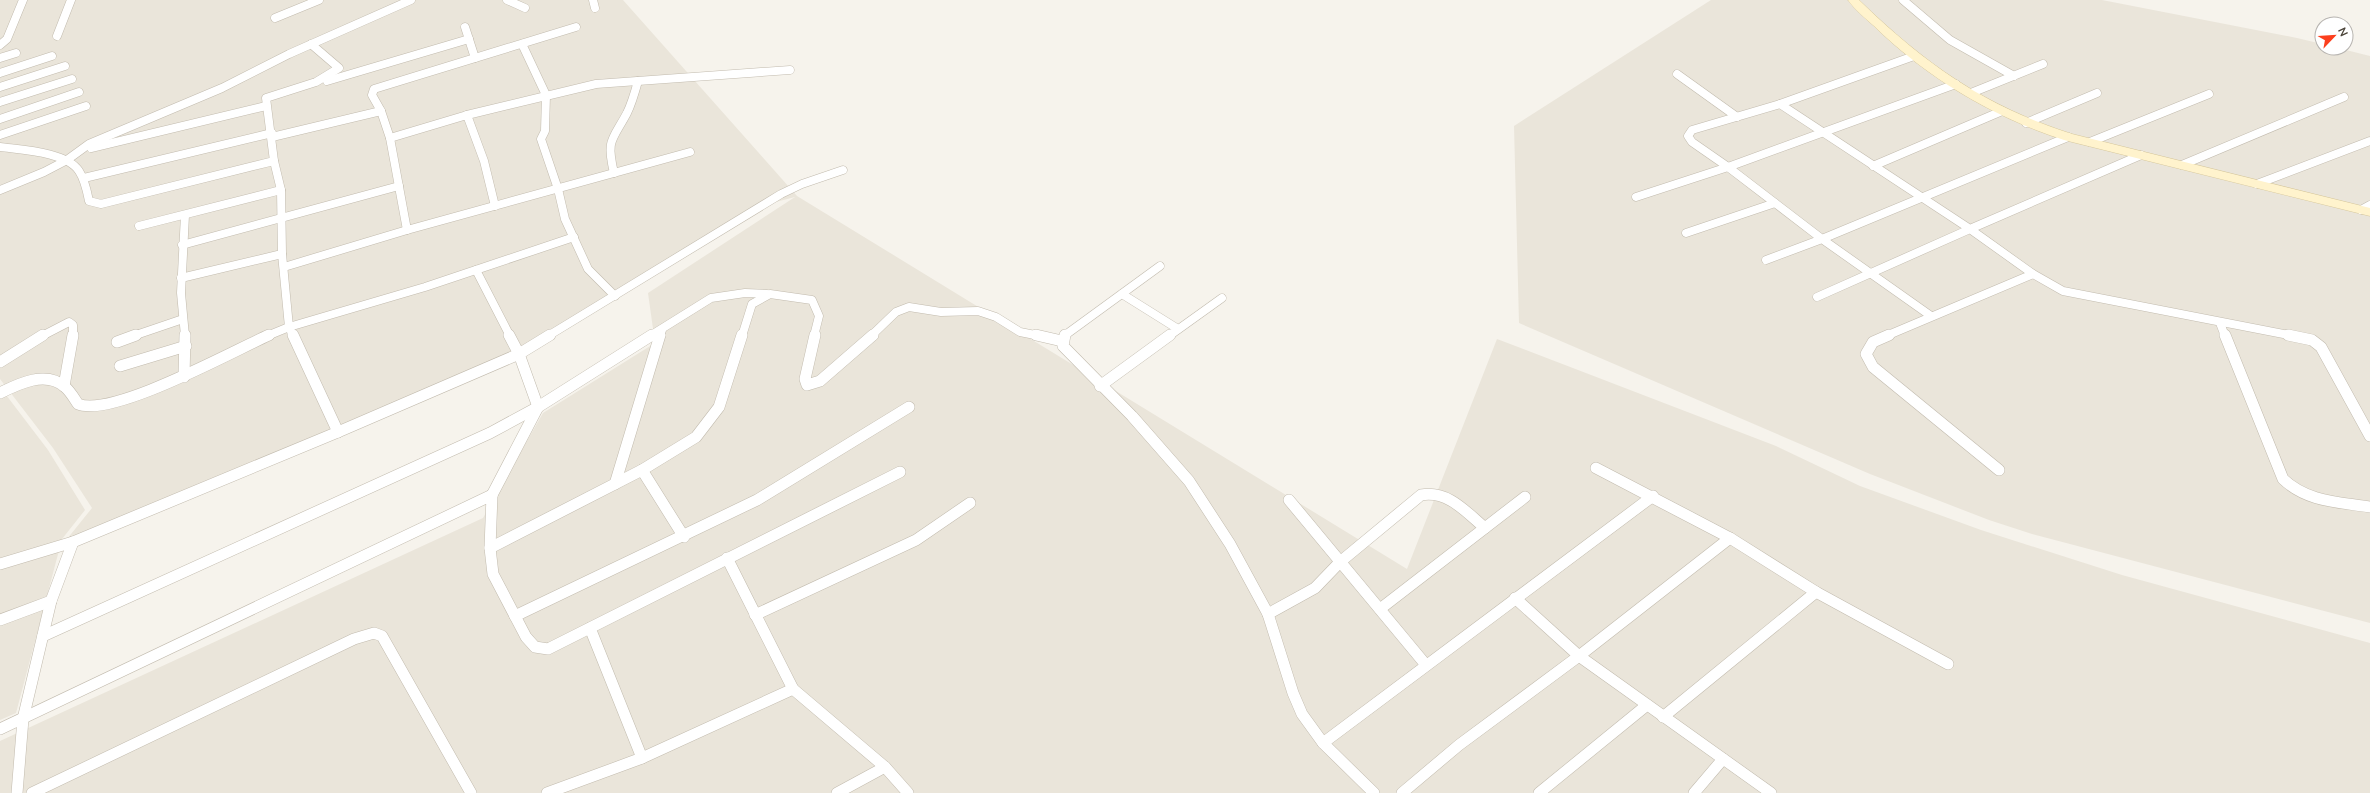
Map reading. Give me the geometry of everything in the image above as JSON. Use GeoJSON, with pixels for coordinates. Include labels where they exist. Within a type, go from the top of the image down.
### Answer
{"type":"FeatureCollection","features":[{"type":"Feature","properties":{"kind":"street"},"geometry":{"type":"LineString","coordinates":[[0,45],[7,38],[24,0]]}},
{"type":"Feature","properties":{"kind":"street"},"geometry":{"type":"LineString","coordinates":[[57,36],[71,0]]}},
{"type":"Feature","properties":{"kind":"street"},"geometry":{"type":"LineString","coordinates":[[275,18],[319,0]]}},
{"type":"Feature","properties":{"kind":"street"},"geometry":{"type":"LineString","coordinates":[[0,190],[67,160],[89,144],[209,94],[310,44],[411,0]]}},
{"type":"Feature","properties":{"kind":"street"},"geometry":{"type":"LineString","coordinates":[[507,0],[517,2],[525,8]]}},
{"type":"Feature","properties":{"kind":"street"},"geometry":{"type":"LineString","coordinates":[[593,0],[595,8]]}},
{"type":"Feature","properties":{"kind":"street"},"geometry":{"type":"LineString","coordinates":[[1853,0],[1914,56],[1971,93],[2026,123],[2068,137],[2257,184],[2367,209]]}},
{"type":"Feature","properties":{"kind":"street"},"geometry":{"type":"LineString","coordinates":[[1903,0],[1950,40],[2014,76]]}},
{"type":"Feature","properties":{"kind":"street"},"geometry":{"type":"LineString","coordinates":[[465,27],[475,58]]}},
{"type":"Feature","properties":{"kind":"street"},"geometry":{"type":"LineString","coordinates":[[406,230],[390,138],[381,111],[372,95],[374,89],[576,27]]}},
{"type":"Feature","properties":{"kind":"street"},"geometry":{"type":"LineString","coordinates":[[327,81],[469,39]]}},
{"type":"Feature","properties":{"kind":"street"},"geometry":{"type":"LineString","coordinates":[[310,44],[339,68],[316,82],[266,98],[266,106],[280,190],[283,219],[282,254],[289,327],[338,432]]}},
{"type":"Feature","properties":{"kind":"street"},"geometry":{"type":"LineString","coordinates":[[522,44],[546,95],[545,131],[540,139],[558,189],[565,219],[588,269],[615,296]]}},
{"type":"Feature","properties":{"kind":"street"},"geometry":{"type":"LineString","coordinates":[[0,58],[16,53]]}},
{"type":"Feature","properties":{"kind":"street"},"geometry":{"type":"LineString","coordinates":[[0,73],[52,56]]}},
{"type":"Feature","properties":{"kind":"street"},"geometry":{"type":"LineString","coordinates":[[1914,56],[1780,104],[1692,130],[1688,136],[1692,142],[1728,167],[1822,239],[1931,316]]}},
{"type":"Feature","properties":{"kind":"street"},"geometry":{"type":"LineString","coordinates":[[1971,93],[2043,64]]}},
{"type":"Feature","properties":{"kind":"street"},"geometry":{"type":"LineString","coordinates":[[0,87],[65,66]]}},
{"type":"Feature","properties":{"kind":"street"},"geometry":{"type":"LineString","coordinates":[[390,138],[467,116],[583,86],[638,80],[790,70]]}},
{"type":"Feature","properties":{"kind":"street"},"geometry":{"type":"LineString","coordinates":[[1677,74],[1737,117]]}},
{"type":"Feature","properties":{"kind":"street"},"geometry":{"type":"LineString","coordinates":[[0,102],[72,79]]}},
{"type":"Feature","properties":{"kind":"street"},"geometry":{"type":"LineString","coordinates":[[614,173],[608,146],[612,134],[633,102],[638,80]]}},
{"type":"Feature","properties":{"kind":"street"},"geometry":{"type":"LineString","coordinates":[[1636,197],[1728,167],[1956,84]]}},
{"type":"Feature","properties":{"kind":"street"},"geometry":{"type":"LineString","coordinates":[[0,119],[79,92]]}},
{"type":"Feature","properties":{"kind":"street"},"geometry":{"type":"LineString","coordinates":[[2026,123],[2096,93]]}},
{"type":"Feature","properties":{"kind":"street"},"geometry":{"type":"LineString","coordinates":[[2090,142],[2209,94]]}},
{"type":"Feature","properties":{"kind":"street"},"geometry":{"type":"LineString","coordinates":[[2182,165],[2344,97]]}},
{"type":"Feature","properties":{"kind":"street"},"geometry":{"type":"LineString","coordinates":[[1780,104],[1970,229],[2033,274],[2063,291],[2312,340],[2321,347],[2370,436]]}},
{"type":"Feature","properties":{"kind":"street"},"geometry":{"type":"LineString","coordinates":[[86,106],[0,136],[2,147],[67,160],[73,163],[84,178],[89,201],[106,204],[274,161]]}},
{"type":"Feature","properties":{"kind":"street"},"geometry":{"type":"LineString","coordinates":[[78,152],[266,106]]}},
{"type":"Feature","properties":{"kind":"street"},"geometry":{"type":"LineString","coordinates":[[1874,166],[2002,110]]}},
{"type":"Feature","properties":{"kind":"street"},"geometry":{"type":"LineString","coordinates":[[84,178],[381,111]]}},
{"type":"Feature","properties":{"kind":"street"},"geometry":{"type":"LineString","coordinates":[[467,116],[484,161],[495,206]]}},
{"type":"Feature","properties":{"kind":"street"},"geometry":{"type":"LineString","coordinates":[[1766,260],[1822,239],[2068,137]]}},
{"type":"Feature","properties":{"kind":"street"},"geometry":{"type":"LineString","coordinates":[[2257,184],[2370,141]]}},
{"type":"Feature","properties":{"kind":"street"},"geometry":{"type":"LineString","coordinates":[[284,267],[406,230],[690,152]]}},
{"type":"Feature","properties":{"kind":"street"},"geometry":{"type":"LineString","coordinates":[[1816,297],[1872,274],[1970,229],[2141,155]]}},
{"type":"Feature","properties":{"kind":"street"},"geometry":{"type":"LineString","coordinates":[[0,564],[72,542],[338,432],[519,354],[782,194],[802,184],[843,170]]}},
{"type":"Feature","properties":{"kind":"street"},"geometry":{"type":"LineString","coordinates":[[182,245],[283,219],[399,186]]}},
{"type":"Feature","properties":{"kind":"street"},"geometry":{"type":"LineString","coordinates":[[139,226],[280,190]]}},
{"type":"Feature","properties":{"kind":"street"},"geometry":{"type":"LineString","coordinates":[[1686,234],[1775,203]]}},
{"type":"Feature","properties":{"kind":"street"},"geometry":{"type":"LineString","coordinates":[[184,377],[186,346],[181,278],[185,215]]}},
{"type":"Feature","properties":{"kind":"street"},"geometry":{"type":"LineString","coordinates":[[0,393],[35,379],[52,380],[64,386],[78,404],[90,406],[116,401],[184,377],[254,342],[289,327],[476,270],[574,237]]}},
{"type":"Feature","properties":{"kind":"street"},"geometry":{"type":"LineString","coordinates":[[181,278],[282,254]]}},
{"type":"Feature","properties":{"kind":"street"},"geometry":{"type":"LineString","coordinates":[[1160,266],[1064,336],[1062,341],[1067,353],[1132,416],[1189,481],[1230,544],[1268,614],[1293,693],[1302,714],[1323,743],[1374,793]]}},
{"type":"Feature","properties":{"kind":"street"},"geometry":{"type":"LineString","coordinates":[[476,270],[519,354],[538,407],[492,495],[490,548],[493,574],[532,646],[539,650],[548,649],[900,472]]}},
{"type":"Feature","properties":{"kind":"street"},"geometry":{"type":"LineString","coordinates":[[1999,470],[1872,367],[1866,354],[1873,342],[1931,316],[2033,274]]}},
{"type":"Feature","properties":{"kind":"street"},"geometry":{"type":"LineString","coordinates":[[43,636],[490,433],[538,407],[711,298],[745,293],[770,294],[812,300],[818,310],[819,316],[805,379],[807,385],[820,381],[881,328],[896,312],[908,307],[941,312],[978,311],[996,317],[1020,332],[1062,341]]}},
{"type":"Feature","properties":{"kind":"street"},"geometry":{"type":"LineString","coordinates":[[490,548],[642,470],[696,437],[720,407],[752,304],[770,294]]}},
{"type":"Feature","properties":{"kind":"street"},"geometry":{"type":"LineString","coordinates":[[1122,294],[1178,329]]}},
{"type":"Feature","properties":{"kind":"street"},"geometry":{"type":"LineString","coordinates":[[1100,386],[1222,298]]}},
{"type":"Feature","properties":{"kind":"street"},"geometry":{"type":"LineString","coordinates":[[117,342],[183,319]]}},
{"type":"Feature","properties":{"kind":"street"},"geometry":{"type":"LineString","coordinates":[[0,362],[60,325],[69,322],[73,325],[73,340],[64,386]]}},
{"type":"Feature","properties":{"kind":"street"},"geometry":{"type":"LineString","coordinates":[[2220,323],[2283,479],[2292,489],[2305,496],[2370,506]]}},
{"type":"Feature","properties":{"kind":"street"},"geometry":{"type":"LineString","coordinates":[[615,484],[662,330]]}},
{"type":"Feature","properties":{"kind":"street"},"geometry":{"type":"LineString","coordinates":[[120,366],[186,346]]}},
{"type":"Feature","properties":{"kind":"street"},"geometry":{"type":"LineString","coordinates":[[515,616],[684,537],[781,488],[909,407]]}},
{"type":"Feature","properties":{"kind":"street"},"geometry":{"type":"LineString","coordinates":[[1596,468],[1653,496],[1730,538],[1816,592],[1948,664]]}},
{"type":"Feature","properties":{"kind":"street"},"geometry":{"type":"LineString","coordinates":[[642,470],[684,537]]}},
{"type":"Feature","properties":{"kind":"street"},"geometry":{"type":"LineString","coordinates":[[1268,614],[1315,588],[1340,562],[1421,495],[1430,492],[1446,496],[1485,528]]}},
{"type":"Feature","properties":{"kind":"street"},"geometry":{"type":"LineString","coordinates":[[0,729],[492,495]]}},
{"type":"Feature","properties":{"kind":"street"},"geometry":{"type":"LineString","coordinates":[[1323,743],[1653,496]]}},
{"type":"Feature","properties":{"kind":"street"},"geometry":{"type":"LineString","coordinates":[[1380,609],[1525,497]]}},
{"type":"Feature","properties":{"kind":"street"},"geometry":{"type":"LineString","coordinates":[[1289,500],[1426,665]]}},
{"type":"Feature","properties":{"kind":"street"},"geometry":{"type":"LineString","coordinates":[[754,615],[911,542],[970,503]]}},
{"type":"Feature","properties":{"kind":"street"},"geometry":{"type":"LineString","coordinates":[[1402,793],[1459,745],[1580,656],[1730,538]]}},
{"type":"Feature","properties":{"kind":"street"},"geometry":{"type":"LineString","coordinates":[[17,793],[23,719],[52,601],[72,542]]}},
{"type":"Feature","properties":{"kind":"street"},"geometry":{"type":"LineString","coordinates":[[727,558],[754,615],[793,690],[885,767],[908,793]]}},
{"type":"Feature","properties":{"kind":"street"},"geometry":{"type":"LineString","coordinates":[[1663,717],[1816,592]]}},
{"type":"Feature","properties":{"kind":"street"},"geometry":{"type":"LineString","coordinates":[[1515,598],[1580,656],[1770,793]]}},
{"type":"Feature","properties":{"kind":"street"},"geometry":{"type":"LineString","coordinates":[[0,620],[52,601]]}},
{"type":"Feature","properties":{"kind":"street"},"geometry":{"type":"LineString","coordinates":[[590,628],[642,758]]}},
{"type":"Feature","properties":{"kind":"street"},"geometry":{"type":"LineString","coordinates":[[32,793],[354,639],[374,633],[382,636],[471,793]]}},
{"type":"Feature","properties":{"kind":"street"},"geometry":{"type":"LineString","coordinates":[[547,793],[642,758],[793,690]]}},
{"type":"Feature","properties":{"kind":"street"},"geometry":{"type":"LineString","coordinates":[[1539,793],[1647,705]]}},
{"type":"Feature","properties":{"kind":"street"},"geometry":{"type":"LineString","coordinates":[[1694,793],[1723,759]]}},
{"type":"Feature","properties":{"kind":"street"},"geometry":{"type":"LineString","coordinates":[[837,793],[885,767]]}},
{"type":"Feature","properties":{"kind":"shaded area"},"geometry":{"type":"Polygon","coordinates":[[[0,0],[623,0],[797,196],[1407,569],[1497,339],[1776,446],[1860,486],[1981,530],[2122,575],[2370,643],[2370,793],[0,793],[0,741],[483,518],[543,413],[655,343],[648,293],[795,197],[748,209],[504,365],[67,539],[92,508],[53,448],[0,379],[0,0]]]}},
{"type":"Feature","properties":{"kind":"shaded area"},"geometry":{"type":"Polygon","coordinates":[[[1711,0],[2102,0],[2314,42],[2314,56],[2354,56],[2354,52],[2370,56],[2370,623],[2032,534],[1989,520],[1870,474],[1519,323],[1514,126],[1711,0]]]}},
{"type":"Feature","properties":{"kind":"shaded area"},"geometry":{"type":"Polygon","coordinates":[[[0,387],[48,450],[85,510],[62,539],[16,713],[0,720],[0,387]]]}}]}
